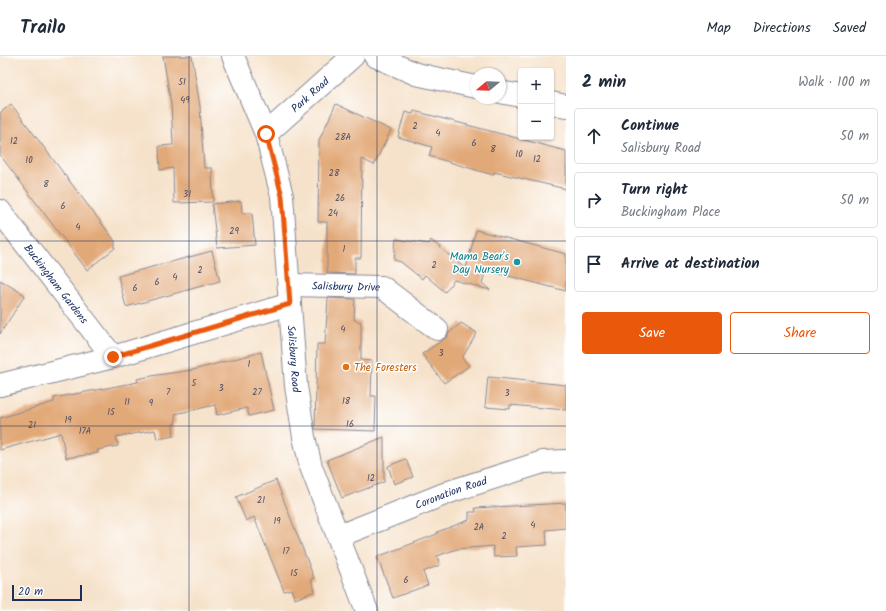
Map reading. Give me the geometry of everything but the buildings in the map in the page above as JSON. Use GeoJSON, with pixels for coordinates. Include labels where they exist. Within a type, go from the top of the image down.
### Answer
{"type":"FeatureCollection","features":[{"type":"Feature","properties":{"kind":"street","name":"Salisbury Road"},"geometry":{"type":"LineString","coordinates":[[233,56],[266,134],[282,196],[296,386],[304,437],[311,467],[367,611]]}},
{"type":"Feature","properties":{"kind":"street","name":"Park Road"},"geometry":{"type":"LineString","coordinates":[[266,134],[353,56]]}},
{"type":"Feature","properties":{"kind":"street"},"geometry":{"type":"LineString","coordinates":[[375,56],[416,74],[470,86]]}},
{"type":"Feature","properties":{"kind":"street"},"geometry":{"type":"LineString","coordinates":[[506,93],[518,95]]}},
{"type":"Feature","properties":{"kind":"street"},"geometry":{"type":"LineString","coordinates":[[554,104],[566,106]]}},
{"type":"Feature","properties":{"kind":"street","name":"Buckingham Gardens"},"geometry":{"type":"LineString","coordinates":[[0,211],[113,357]]}},
{"type":"Feature","properties":{"kind":"street","name":"Salisbury Drive"},"geometry":{"type":"LineString","coordinates":[[0,385],[113,357],[290,294],[382,287],[437,329]]}},
{"type":"Feature","properties":{"kind":"street","name":"Coronation Road"},"geometry":{"type":"LineString","coordinates":[[339,536],[452,491],[543,462],[566,461]]}},
{"type":"Feature","properties":{"kind":"place","name":"Mama Bear's Day Nursery"},"geometry":{"type":"Point","coordinates":[517,262]}},
{"type":"Feature","properties":{"kind":"place","name":"The Foresters"},"geometry":{"type":"Point","coordinates":[346,367]}},
{"type":"Feature","properties":{"kind":"route"},"geometry":{"type":"LineString","coordinates":[[113,357],[290,304],[282,196],[266,134]]}}]}
